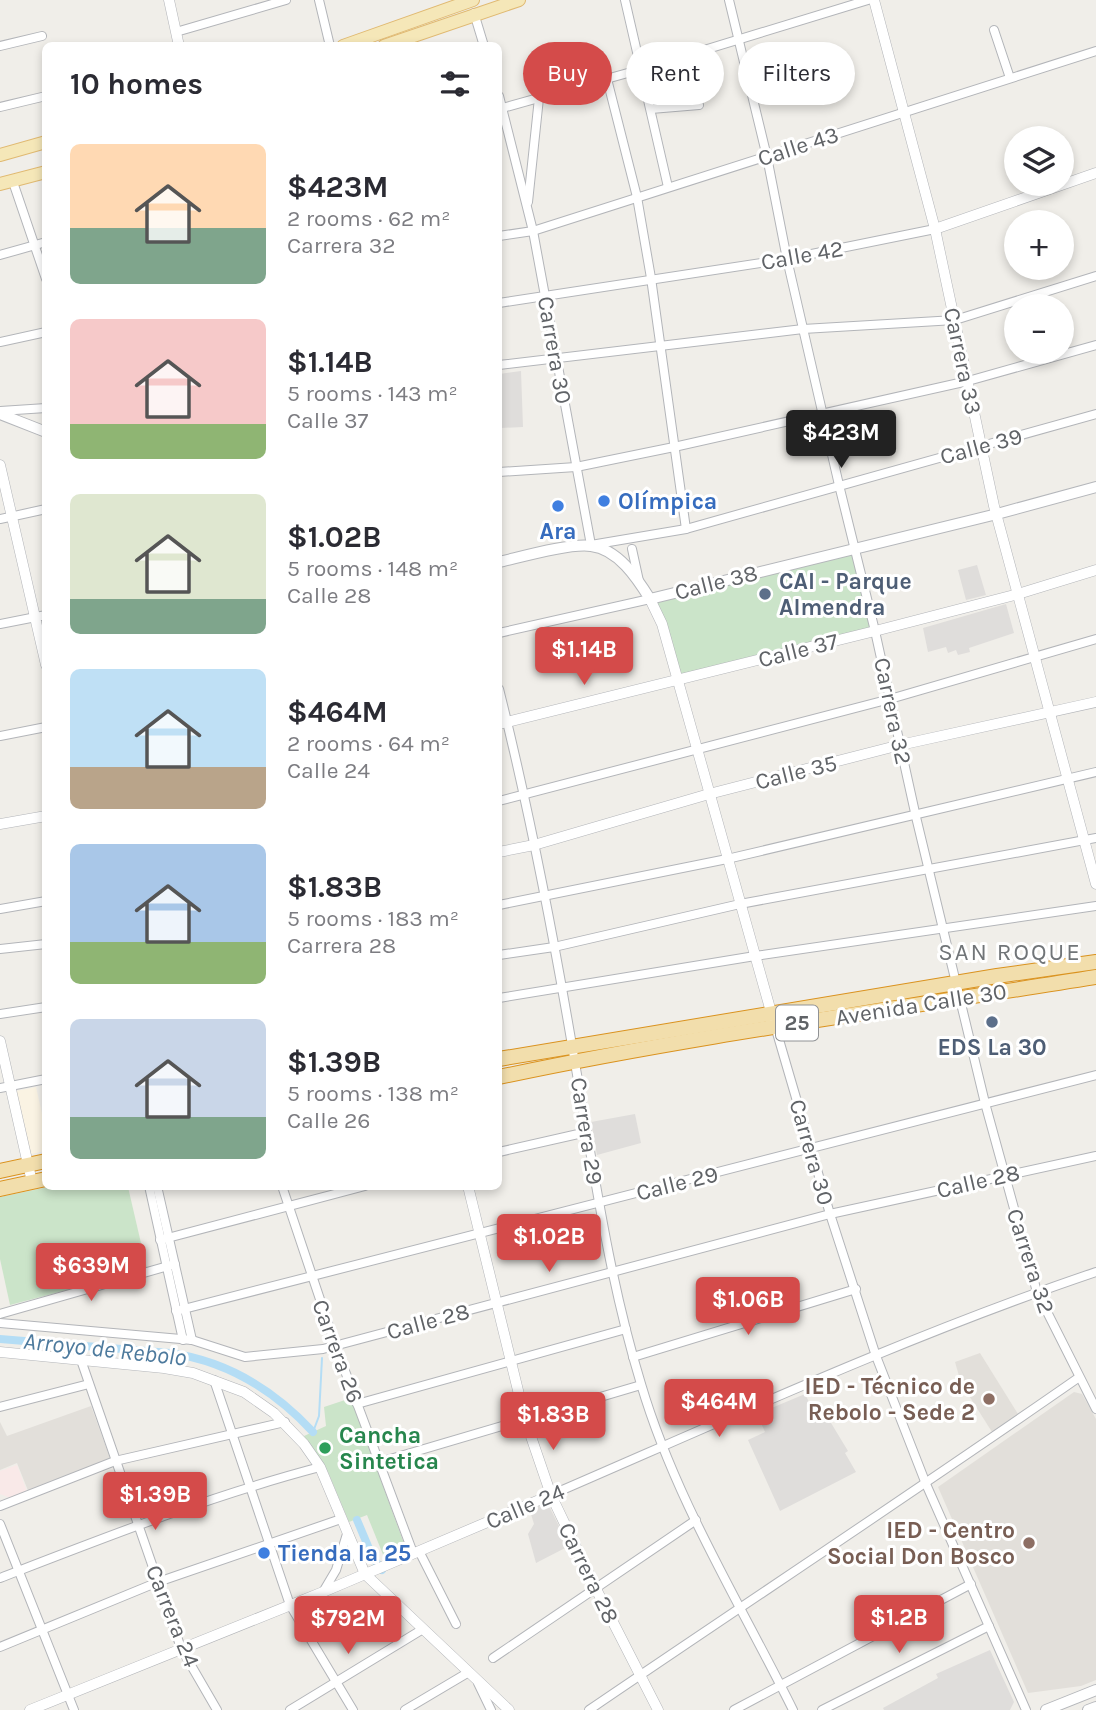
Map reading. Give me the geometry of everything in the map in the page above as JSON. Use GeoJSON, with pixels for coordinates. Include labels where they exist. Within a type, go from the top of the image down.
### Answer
{"type":"FeatureCollection","features":[{"type":"Feature","properties":{"kind":"highway","name":"Avenida Calle 30"},"geometry":{"type":"LineString","coordinates":[[502,1059],[574,1054],[773,1020],[957,983],[1096,962]]}},
{"type":"Feature","properties":{"kind":"highway","name":"Avenida Calle 30"},"geometry":{"type":"LineString","coordinates":[[773,1020],[960,998],[1096,977]]}},
{"type":"Feature","properties":{"kind":"highway","name":"Avenida Calle 30"},"geometry":{"type":"LineString","coordinates":[[502,1076],[574,1054]]}},
{"type":"Feature","properties":{"kind":"highway"},"geometry":{"type":"LineString","coordinates":[[0,1171],[42,1162]]}},
{"type":"Feature","properties":{"kind":"highway"},"geometry":{"type":"LineString","coordinates":[[0,1189],[39,1180]]}},
{"type":"Feature","properties":{"kind":"main road"},"geometry":{"type":"LineString","coordinates":[[354,42],[471,0]]}},
{"type":"Feature","properties":{"kind":"main road"},"geometry":{"type":"LineString","coordinates":[[396,42],[519,0]]}},
{"type":"Feature","properties":{"kind":"main road"},"geometry":{"type":"LineString","coordinates":[[1,152],[42,143]]}},
{"type":"Feature","properties":{"kind":"main road"},"geometry":{"type":"LineString","coordinates":[[6,183],[42,173]]}},
{"type":"Feature","properties":{"kind":"main road"},"geometry":{"type":"LineString","coordinates":[[0,413],[42,430]]}},
{"type":"Feature","properties":{"kind":"main road","name":"Calle 38"},"geometry":{"type":"LineString","coordinates":[[650,599],[1096,487]]}},
{"type":"Feature","properties":{"kind":"main road","name":"Calle 39"},"geometry":{"type":"LineString","coordinates":[[502,561],[591,545]]}},
{"type":"Feature","properties":{"kind":"main road","name":"Carrera 30"},"geometry":{"type":"LineString","coordinates":[[591,545],[612,555],[639,581],[650,599]]}},
{"type":"Feature","properties":{"kind":"main road"},"geometry":{"type":"LineString","coordinates":[[1046,1710],[1096,1690]]}},
{"type":"Feature","properties":{"kind":"main road"},"geometry":{"type":"LineString","coordinates":[[1088,1710],[1096,1707]]}},
{"type":"Feature","properties":{"kind":"street"},"geometry":{"type":"LineString","coordinates":[[169,0],[178,42]]}},
{"type":"Feature","properties":{"kind":"street"},"geometry":{"type":"LineString","coordinates":[[176,32],[286,0]]}},
{"type":"Feature","properties":{"kind":"street"},"geometry":{"type":"LineString","coordinates":[[319,0],[329,42]]}},
{"type":"Feature","properties":{"kind":"street"},"geometry":{"type":"LineString","coordinates":[[471,0],[483,42]]}},
{"type":"Feature","properties":{"kind":"street"},"geometry":{"type":"LineString","coordinates":[[625,0],[635,42]]}},
{"type":"Feature","properties":{"kind":"street","name":"Carrera 32"},"geometry":{"type":"LineString","coordinates":[[729,0],[740,38],[787,259],[928,870],[985,1103],[1037,1292],[1096,1409]]}},
{"type":"Feature","properties":{"kind":"street"},"geometry":{"type":"LineString","coordinates":[[724,43],[868,0]]}},
{"type":"Feature","properties":{"kind":"street","name":"Carrera 33"},"geometry":{"type":"LineString","coordinates":[[874,0],[935,229],[997,514],[1096,884]]}},
{"type":"Feature","properties":{"kind":"street"},"geometry":{"type":"LineString","coordinates":[[994,30],[1010,78]]}},
{"type":"Feature","properties":{"kind":"street"},"geometry":{"type":"LineString","coordinates":[[0,46],[42,36]]}},
{"type":"Feature","properties":{"kind":"street","name":"Calle 43"},"geometry":{"type":"LineString","coordinates":[[502,236],[533,231],[1096,51]]}},
{"type":"Feature","properties":{"kind":"street"},"geometry":{"type":"LineString","coordinates":[[0,107],[42,97]]}},
{"type":"Feature","properties":{"kind":"street"},"geometry":{"type":"LineString","coordinates":[[612,99],[637,197],[651,278],[686,528]]}},
{"type":"Feature","properties":{"kind":"street"},"geometry":{"type":"LineString","coordinates":[[502,109],[523,103]]}},
{"type":"Feature","properties":{"kind":"street"},"geometry":{"type":"LineString","coordinates":[[527,208],[538,105]]}},
{"type":"Feature","properties":{"kind":"street"},"geometry":{"type":"LineString","coordinates":[[650,105],[667,187]]}},
{"type":"Feature","properties":{"kind":"street"},"geometry":{"type":"LineString","coordinates":[[651,110],[699,105]]}},
{"type":"Feature","properties":{"kind":"street","name":"Carrera 30"},"geometry":{"type":"LineString","coordinates":[[502,113],[533,231],[591,545]]}},
{"type":"Feature","properties":{"kind":"street","name":"Calle 42"},"geometry":{"type":"LineString","coordinates":[[502,303],[787,259],[935,229],[1096,173]]}},
{"type":"Feature","properties":{"kind":"street"},"geometry":{"type":"LineString","coordinates":[[6,183],[42,268]]}},
{"type":"Feature","properties":{"kind":"street"},"geometry":{"type":"LineString","coordinates":[[0,255],[42,243]]}},
{"type":"Feature","properties":{"kind":"street"},"geometry":{"type":"LineString","coordinates":[[502,365],[803,329],[955,320],[1096,276]]}},
{"type":"Feature","properties":{"kind":"street"},"geometry":{"type":"LineString","coordinates":[[0,342],[42,333]]}},
{"type":"Feature","properties":{"kind":"street"},"geometry":{"type":"LineString","coordinates":[[502,472],[576,467],[674,447],[968,381],[1096,345]]}},
{"type":"Feature","properties":{"kind":"street"},"geometry":{"type":"LineString","coordinates":[[0,413],[42,408]]}},
{"type":"Feature","properties":{"kind":"street","name":"Calle 39"},"geometry":{"type":"LineString","coordinates":[[591,545],[686,528],[1096,414]]}},
{"type":"Feature","properties":{"kind":"street"},"geometry":{"type":"LineString","coordinates":[[0,465],[5,518],[40,616],[0,624]]}},
{"type":"Feature","properties":{"kind":"street"},"geometry":{"type":"LineString","coordinates":[[5,518],[42,510]]}},
{"type":"Feature","properties":{"kind":"street","name":"Carrera 30"},"geometry":{"type":"LineString","coordinates":[[632,549],[639,581]]}},
{"type":"Feature","properties":{"kind":"street","name":"Calle 37"},"geometry":{"type":"LineString","coordinates":[[503,723],[875,631],[1018,594],[1096,570]]}},
{"type":"Feature","properties":{"kind":"street","name":"Carrera 30"},"geometry":{"type":"LineString","coordinates":[[650,599],[662,624],[773,1020],[830,1214],[876,1356],[926,1484],[1026,1710]]}},
{"type":"Feature","properties":{"kind":"street","name":"Calle 38"},"geometry":{"type":"LineString","coordinates":[[502,632],[650,599]]}},
{"type":"Feature","properties":{"kind":"street"},"geometry":{"type":"LineString","coordinates":[[502,800],[890,699],[1096,639]]}},
{"type":"Feature","properties":{"kind":"street","name":"Calle 35"},"geometry":{"type":"LineString","coordinates":[[502,851],[534,845],[709,794],[900,746],[1096,702]]}},
{"type":"Feature","properties":{"kind":"street","name":"Carrera 29"},"geometry":{"type":"LineString","coordinates":[[503,723],[524,795],[574,1054],[598,1203],[612,1273],[641,1385],[662,1447],[696,1520],[793,1710]]}},
{"type":"Feature","properties":{"kind":"street"},"geometry":{"type":"LineString","coordinates":[[0,736],[42,728]]}},
{"type":"Feature","properties":{"kind":"street"},"geometry":{"type":"LineString","coordinates":[[502,904],[916,817],[1096,772]]}},
{"type":"Feature","properties":{"kind":"street"},"geometry":{"type":"LineString","coordinates":[[0,824],[42,817]]}},
{"type":"Feature","properties":{"kind":"street"},"geometry":{"type":"LineString","coordinates":[[502,955],[554,947],[740,905],[1096,838]]}},
{"type":"Feature","properties":{"kind":"street"},"geometry":{"type":"LineString","coordinates":[[0,909],[42,902]]}},
{"type":"Feature","properties":{"kind":"street"},"geometry":{"type":"LineString","coordinates":[[502,998],[1096,906]]}},
{"type":"Feature","properties":{"kind":"street"},"geometry":{"type":"LineString","coordinates":[[0,949],[42,944]]}},
{"type":"Feature","properties":{"kind":"street"},"geometry":{"type":"LineString","coordinates":[[0,1014],[42,1008]]}},
{"type":"Feature","properties":{"kind":"street"},"geometry":{"type":"LineString","coordinates":[[0,1041],[5,1086],[28,1164],[39,1180]]}},
{"type":"Feature","properties":{"kind":"street","name":"Calle 29"},"geometry":{"type":"LineString","coordinates":[[181,1310],[1096,1075]]}},
{"type":"Feature","properties":{"kind":"street"},"geometry":{"type":"LineString","coordinates":[[5,1086],[42,1080]]}},
{"type":"Feature","properties":{"kind":"street"},"geometry":{"type":"LineString","coordinates":[[502,1152],[587,1132]]}},
{"type":"Feature","properties":{"kind":"street","name":"Calle 28"},"geometry":{"type":"LineString","coordinates":[[0,1323],[192,1340],[245,1357],[336,1347],[830,1214],[1096,1156]]}},
{"type":"Feature","properties":{"kind":"street"},"geometry":{"type":"LineString","coordinates":[[150,1190],[181,1310],[192,1340]]}},
{"type":"Feature","properties":{"kind":"street"},"geometry":{"type":"LineString","coordinates":[[158,1190],[164,1239]]}},
{"type":"Feature","properties":{"kind":"street","name":"Carrera 26"},"geometry":{"type":"LineString","coordinates":[[283,1190],[311,1277],[380,1462],[416,1552],[456,1623]]}},
{"type":"Feature","properties":{"kind":"street"},"geometry":{"type":"LineString","coordinates":[[164,1239],[350,1190]]}},
{"type":"Feature","properties":{"kind":"street","name":"Carrera 28"},"geometry":{"type":"LineString","coordinates":[[469,1190],[525,1419],[551,1495],[658,1710]]}},
{"type":"Feature","properties":{"kind":"street"},"geometry":{"type":"LineString","coordinates":[[0,1314],[170,1266]]}},
{"type":"Feature","properties":{"kind":"street","name":"Calle 24"},"geometry":{"type":"LineString","coordinates":[[30,1710],[323,1592],[876,1356],[1037,1292],[1096,1272]]}},
{"type":"Feature","properties":{"kind":"street"},"geometry":{"type":"LineString","coordinates":[[633,1357],[856,1289]]}},
{"type":"Feature","properties":{"kind":"street"},"geometry":{"type":"LineString","coordinates":[[181,1310],[183,1340]]}},
{"type":"Feature","properties":{"kind":"street"},"geometry":{"type":"LineString","coordinates":[[357,1404],[626,1329]]}},
{"type":"Feature","properties":{"kind":"street"},"geometry":{"type":"LineString","coordinates":[[0,1352],[164,1368],[193,1373],[244,1392],[285,1422],[320,1467],[347,1534],[368,1573],[509,1710]]}},
{"type":"Feature","properties":{"kind":"street","name":"Carrera 24"},"geometry":{"type":"LineString","coordinates":[[81,1360],[181,1648],[217,1710]]}},
{"type":"Feature","properties":{"kind":"street"},"geometry":{"type":"LineString","coordinates":[[589,1710],[1079,1378]]}},
{"type":"Feature","properties":{"kind":"street"},"geometry":{"type":"LineString","coordinates":[[214,1380],[290,1605],[353,1710]]}},
{"type":"Feature","properties":{"kind":"street"},"geometry":{"type":"LineString","coordinates":[[0,1407],[89,1384]]}},
{"type":"Feature","properties":{"kind":"street"},"geometry":{"type":"LineString","coordinates":[[380,1462],[641,1385]]}},
{"type":"Feature","properties":{"kind":"street"},"geometry":{"type":"LineString","coordinates":[[0,1506],[115,1461],[285,1422]]}},
{"type":"Feature","properties":{"kind":"street"},"geometry":{"type":"LineString","coordinates":[[0,1578],[137,1524],[249,1485],[320,1467]]}},
{"type":"Feature","properties":{"kind":"street"},"geometry":{"type":"LineString","coordinates":[[0,1647],[158,1582],[341,1519]]}},
{"type":"Feature","properties":{"kind":"street"},"geometry":{"type":"LineString","coordinates":[[493,1658],[696,1520]]}},
{"type":"Feature","properties":{"kind":"street"},"geometry":{"type":"LineString","coordinates":[[0,1524],[74,1710]]}},
{"type":"Feature","properties":{"kind":"street"},"geometry":{"type":"LineString","coordinates":[[323,1592],[336,1570],[347,1534]]}},
{"type":"Feature","properties":{"kind":"street"},"geometry":{"type":"LineString","coordinates":[[734,1710],[971,1584]]}},
{"type":"Feature","properties":{"kind":"street"},"geometry":{"type":"LineString","coordinates":[[822,1710],[989,1626]]}},
{"type":"Feature","properties":{"kind":"street"},"geometry":{"type":"LineString","coordinates":[[290,1710],[423,1629]]}},
{"type":"Feature","properties":{"kind":"street"},"geometry":{"type":"LineString","coordinates":[[405,1710],[469,1672]]}},
{"type":"Feature","properties":{"kind":"street"},"geometry":{"type":"LineString","coordinates":[[477,1680],[491,1710]]}},
{"type":"Feature","properties":{"kind":"shaded area"},"geometry":{"type":"Polygon","coordinates":[[[521,371],[523,427],[502,428],[502,374],[521,371]]]}},
{"type":"Feature","properties":{"kind":"shaded area"},"geometry":{"type":"Polygon","coordinates":[[[977,565],[986,595],[966,600],[958,570],[977,565]]]}},
{"type":"Feature","properties":{"kind":"shaded area"},"geometry":{"type":"Polygon","coordinates":[[[1006,604],[1014,633],[969,648],[970,652],[958,655],[956,650],[948,653],[946,647],[928,652],[923,628],[1006,604]]]}},
{"type":"Feature","properties":{"kind":"shaded area"},"geometry":{"type":"Polygon","coordinates":[[[36,1087],[42,1114],[42,1152],[31,1154],[16,1091],[36,1087]]]}},
{"type":"Feature","properties":{"kind":"shaded area"},"geometry":{"type":"Polygon","coordinates":[[[635,1114],[641,1143],[597,1155],[591,1122],[635,1114]]]}},
{"type":"Feature","properties":{"kind":"shaded area","name":"IED - Técnico de Rebolo - Sede 2"},"geometry":{"type":"Polygon","coordinates":[[[980,1353],[1018,1414],[992,1432],[961,1383],[955,1362],[980,1353]]]}},
{"type":"Feature","properties":{"kind":"shaded area","name":"IED - Centro Social Don Bosco"},"geometry":{"type":"Polygon","coordinates":[[[1074,1392],[1082,1394],[1096,1419],[1096,1680],[1081,1686],[1028,1693],[938,1487],[1074,1392]]]}},
{"type":"Feature","properties":{"kind":"shaded area"},"geometry":{"type":"Polygon","coordinates":[[[805,1394],[819,1422],[828,1418],[848,1451],[845,1453],[856,1472],[780,1511],[748,1440],[765,1432],[757,1414],[805,1394]]]}},
{"type":"Feature","properties":{"kind":"shaded area"},"geometry":{"type":"Polygon","coordinates":[[[91,1406],[111,1461],[29,1493],[17,1463],[0,1470],[0,1422],[7,1436],[91,1406]]]}},
{"type":"Feature","properties":{"kind":"shaded area"},"geometry":{"type":"Polygon","coordinates":[[[17,1465],[28,1494],[13,1499],[0,1494],[0,1471],[17,1465]]]}},
{"type":"Feature","properties":{"kind":"shaded area"},"geometry":{"type":"Polygon","coordinates":[[[547,1502],[569,1546],[536,1563],[528,1534],[534,1524],[530,1511],[547,1502]]]}},
{"type":"Feature","properties":{"kind":"shaded area"},"geometry":{"type":"Polygon","coordinates":[[[990,1650],[1014,1702],[1010,1710],[884,1710],[883,1708],[938,1678],[936,1674],[990,1650]]]}},
{"type":"Feature","properties":{"kind":"green space"},"geometry":{"type":"Polygon","coordinates":[[[855,548],[875,631],[677,680],[650,599],[855,548]]]}},
{"type":"Feature","properties":{"kind":"green space"},"geometry":{"type":"Polygon","coordinates":[[[42,1188],[129,1190],[147,1269],[10,1305],[0,1259],[0,1197],[42,1188]]]}},
{"type":"Feature","properties":{"kind":"green space"},"geometry":{"type":"Polygon","coordinates":[[[351,1398],[406,1549],[384,1557],[367,1515],[349,1522],[328,1472],[304,1436],[326,1426],[324,1407],[351,1398]]]}},
{"type":"Feature","properties":{"kind":"waterway","name":"Arroyo de Rebolo"},"geometry":{"type":"LineString","coordinates":[[0,1339],[191,1357],[230,1370],[266,1391],[313,1432]]}},
{"type":"Feature","properties":{"kind":"waterway"},"geometry":{"type":"LineString","coordinates":[[313,1432],[319,1416],[322,1358]]}},
{"type":"Feature","properties":{"kind":"waterway","name":"Arroyo de Rebolo"},"geometry":{"type":"LineString","coordinates":[[357,1520],[373,1558],[382,1570]]}},
{"type":"Feature","properties":{"kind":"place","name":"Olímpica"},"geometry":{"type":"Point","coordinates":[604,501]}},
{"type":"Feature","properties":{"kind":"place","name":"Ara"},"geometry":{"type":"Point","coordinates":[558,506]}},
{"type":"Feature","properties":{"kind":"place","name":"CAI - Parque Almendra"},"geometry":{"type":"Point","coordinates":[765,594]}},
{"type":"Feature","properties":{"kind":"place","name":"EDS La 30"},"geometry":{"type":"Point","coordinates":[992,1022]}},
{"type":"Feature","properties":{"kind":"place","name":"IED - Técnico de Rebolo - Sede 2"},"geometry":{"type":"Point","coordinates":[989,1399]}},
{"type":"Feature","properties":{"kind":"place","name":"Cancha Sintetica"},"geometry":{"type":"Point","coordinates":[325,1448]}},
{"type":"Feature","properties":{"kind":"place","name":"IED - Centro Social Don Bosco"},"geometry":{"type":"Point","coordinates":[1029,1543]}},
{"type":"Feature","properties":{"kind":"place","name":"Tienda la 25"},"geometry":{"type":"Point","coordinates":[264,1553]}},
{"type":"Feature","properties":{"kind":"district","name":"SAN ROQUE"},"geometry":{"type":"Point","coordinates":[1010,952]}}]}
